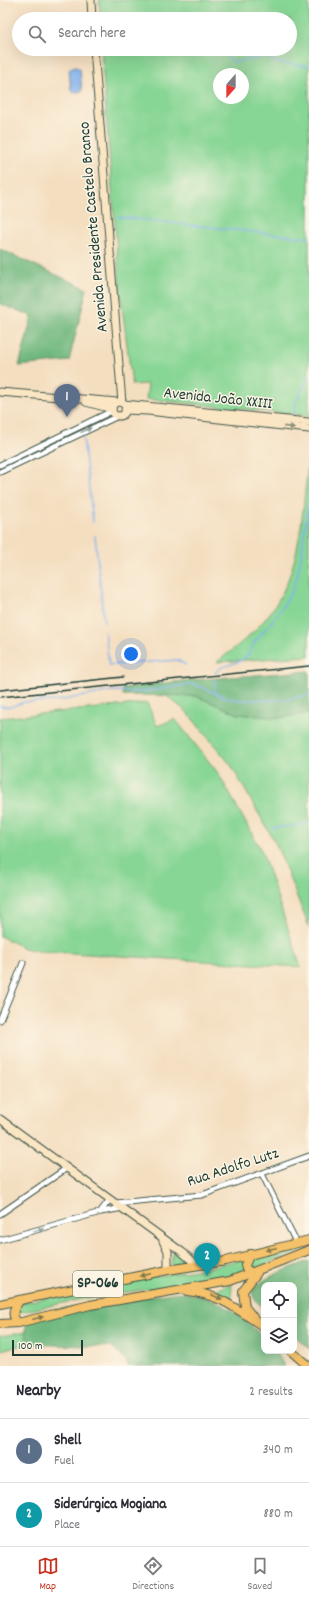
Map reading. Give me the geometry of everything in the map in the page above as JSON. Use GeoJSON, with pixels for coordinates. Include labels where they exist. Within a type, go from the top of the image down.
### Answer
{"type":"FeatureCollection","features":[{"type":"Feature","properties":{"kind":"main road"},"geometry":{"type":"LineString","coordinates":[[91,0],[92,12]]}},
{"type":"Feature","properties":{"kind":"main road","name":"Avenida Presidente Castelo Branco"},"geometry":{"type":"LineString","coordinates":[[95,56],[122,407]]}},
{"type":"Feature","properties":{"kind":"main road","name":"Avenida João XXIII"},"geometry":{"type":"LineString","coordinates":[[0,392],[75,398],[148,411],[309,429]]}},
{"type":"Feature","properties":{"kind":"main road","name":"Avenida João XXIII"},"geometry":{"type":"LineString","coordinates":[[75,398],[112,410],[116,414],[122,407]]}},
{"type":"Feature","properties":{"kind":"main road","name":"Avenida João XXIII"},"geometry":{"type":"LineString","coordinates":[[122,407],[309,422]]}},
{"type":"Feature","properties":{"kind":"main road"},"geometry":{"type":"LineString","coordinates":[[0,1119],[160,1235],[197,1265]]}},
{"type":"Feature","properties":{"kind":"main road"},"geometry":{"type":"LineString","coordinates":[[160,1235],[168,1251],[168,1270]]}},
{"type":"Feature","properties":{"kind":"main road"},"geometry":{"type":"LineString","coordinates":[[309,1240],[250,1254],[245,1265],[246,1269],[255,1272],[309,1250]]}},
{"type":"Feature","properties":{"kind":"main road","name":"SP-066"},"geometry":{"type":"LineString","coordinates":[[0,1304],[168,1270],[226,1261],[250,1254]]}},
{"type":"Feature","properties":{"kind":"main road","name":"SP-066"},"geometry":{"type":"LineString","coordinates":[[0,1324],[18,1323],[90,1305],[230,1281],[255,1272]]}},
{"type":"Feature","properties":{"kind":"main road","name":"SP-066"},"geometry":{"type":"LineString","coordinates":[[255,1272],[243,1291],[243,1301],[249,1314],[261,1324]]}},
{"type":"Feature","properties":{"kind":"main road","name":"SP-066"},"geometry":{"type":"LineString","coordinates":[[178,1290],[214,1296],[230,1304],[261,1325]]}},
{"type":"Feature","properties":{"kind":"main road"},"geometry":{"type":"LineString","coordinates":[[18,1323],[13,1316],[13,1312],[20,1300]]}},
{"type":"Feature","properties":{"kind":"main road"},"geometry":{"type":"LineString","coordinates":[[294,1354],[308,1366]]}},
{"type":"Feature","properties":{"kind":"street"},"geometry":{"type":"LineString","coordinates":[[0,472],[122,407]]}},
{"type":"Feature","properties":{"kind":"street"},"geometry":{"type":"LineString","coordinates":[[0,465],[112,410]]}},
{"type":"Feature","properties":{"kind":"street"},"geometry":{"type":"LineString","coordinates":[[0,1020],[23,963]]}},
{"type":"Feature","properties":{"kind":"street","name":"Rua Adolfo Lutz"},"geometry":{"type":"LineString","coordinates":[[113,1201],[129,1202],[202,1195],[309,1156]]}},
{"type":"Feature","properties":{"kind":"street"},"geometry":{"type":"LineString","coordinates":[[0,1214],[67,1168]]}},
{"type":"Feature","properties":{"kind":"street"},"geometry":{"type":"LineString","coordinates":[[262,1174],[296,1242]]}},
{"type":"Feature","properties":{"kind":"street"},"geometry":{"type":"LineString","coordinates":[[101,1212],[113,1201]]}},
{"type":"Feature","properties":{"kind":"street"},"geometry":{"type":"LineString","coordinates":[[0,1240],[101,1212],[123,1208],[129,1202]]}},
{"type":"Feature","properties":{"kind":"green space"},"geometry":{"type":"Polygon","coordinates":[[[99,0],[309,0],[309,416],[146,399],[148,384],[132,385],[120,290],[102,56],[297,56],[297,12],[100,12],[99,0]]]}},
{"type":"Feature","properties":{"kind":"green space"},"geometry":{"type":"Polygon","coordinates":[[[0,249],[87,289],[69,361],[19,366],[32,316],[0,304],[0,249]]]}},
{"type":"Feature","properties":{"kind":"green space"},"geometry":{"type":"Polygon","coordinates":[[[309,455],[309,656],[217,662],[258,627],[270,613],[281,596],[289,577],[299,537],[309,455]]]}},
{"type":"Feature","properties":{"kind":"green space"},"geometry":{"type":"Polygon","coordinates":[[[309,671],[309,713],[279,718],[238,714],[196,696],[123,695],[123,688],[191,680],[309,671]]]}},
{"type":"Feature","properties":{"kind":"green space"},"geometry":{"type":"Polygon","coordinates":[[[165,695],[196,696],[238,714],[279,718],[309,713],[309,927],[276,844],[231,765],[186,711],[165,695]]]}},
{"type":"Feature","properties":{"kind":"green space"},"geometry":{"type":"Polygon","coordinates":[[[147,703],[157,726],[175,719],[218,773],[262,852],[301,967],[38,951],[24,948],[0,936],[0,718],[147,703]]]}},
{"type":"Feature","properties":{"kind":"green space"},"geometry":{"type":"Polygon","coordinates":[[[309,1243],[309,1247],[232,1277],[205,1283],[168,1286],[87,1298],[16,1313],[12,1305],[119,1282],[202,1269],[309,1243]]]}},
{"type":"Feature","properties":{"kind":"green space"},"geometry":{"type":"Polygon","coordinates":[[[173,1248],[190,1261],[171,1265],[173,1248]]]}},
{"type":"Feature","properties":{"kind":"green space"},"geometry":{"type":"Polygon","coordinates":[[[309,1261],[309,1349],[297,1338],[297,1282],[262,1282],[286,1270],[309,1261]]]}},
{"type":"Feature","properties":{"kind":"green space"},"geometry":{"type":"Polygon","coordinates":[[[261,1283],[261,1305],[255,1300],[252,1293],[261,1283]]]}},
{"type":"Feature","properties":{"kind":"green space"},"geometry":{"type":"Polygon","coordinates":[[[232,1284],[231,1300],[213,1292],[213,1291],[232,1284]]]}},
{"type":"Feature","properties":{"kind":"green space"},"geometry":{"type":"Polygon","coordinates":[[[180,1292],[206,1298],[226,1307],[245,1320],[261,1335],[261,1354],[278,1354],[284,1366],[128,1366],[127,1362],[113,1347],[27,1344],[25,1316],[66,1308],[180,1292]]]}},
{"type":"Feature","properties":{"kind":"green space"},"geometry":{"type":"Polygon","coordinates":[[[27,1332],[27,1344],[0,1350],[0,1336],[27,1332]]]}},
{"type":"Feature","properties":{"kind":"water"},"geometry":{"type":"Polygon","coordinates":[[[76,67],[80,69],[82,91],[73,93],[71,91],[69,70],[76,67]]]}},
{"type":"Feature","properties":{"kind":"waterway"},"geometry":{"type":"LineString","coordinates":[[226,56],[233,62],[257,59],[264,56]]}},
{"type":"Feature","properties":{"kind":"waterway"},"geometry":{"type":"LineString","coordinates":[[264,56],[278,63],[309,66]]}},
{"type":"Feature","properties":{"kind":"waterway"},"geometry":{"type":"LineString","coordinates":[[118,217],[309,238]]}},
{"type":"Feature","properties":{"kind":"waterway"},"geometry":{"type":"LineString","coordinates":[[294,414],[296,402],[309,376]]}},
{"type":"Feature","properties":{"kind":"waterway"},"geometry":{"type":"LineString","coordinates":[[83,438],[93,522]]}},
{"type":"Feature","properties":{"kind":"waterway"},"geometry":{"type":"LineString","coordinates":[[215,673],[218,670],[247,656],[254,643],[279,612],[290,595],[299,568],[309,502]]}},
{"type":"Feature","properties":{"kind":"waterway"},"geometry":{"type":"LineString","coordinates":[[95,536],[104,622]]}},
{"type":"Feature","properties":{"kind":"waterway"},"geometry":{"type":"LineString","coordinates":[[105,632],[109,665],[177,660],[186,665]]}},
{"type":"Feature","properties":{"kind":"waterway"},"geometry":{"type":"LineString","coordinates":[[215,679],[215,693]]}},
{"type":"Feature","properties":{"kind":"waterway"},"geometry":{"type":"LineString","coordinates":[[0,706],[10,707],[24,702],[57,701],[112,691],[140,692],[193,684],[227,698],[240,700],[282,700],[309,695]]}},
{"type":"Feature","properties":{"kind":"waterway"},"geometry":{"type":"LineString","coordinates":[[273,828],[309,824]]}},
{"type":"Feature","properties":{"kind":"railway"},"geometry":{"type":"LineString","coordinates":[[0,697],[309,666]]}},
{"type":"Feature","properties":{"kind":"railway"},"geometry":{"type":"LineString","coordinates":[[0,690],[123,677]]}},
{"type":"Feature","properties":{"kind":"place","name":"Shell"},"geometry":{"type":"Point","coordinates":[67,417]}},
{"type":"Feature","properties":{"kind":"place","name":"Siderúrgica Mogiana"},"geometry":{"type":"Point","coordinates":[207,1276]}}]}
